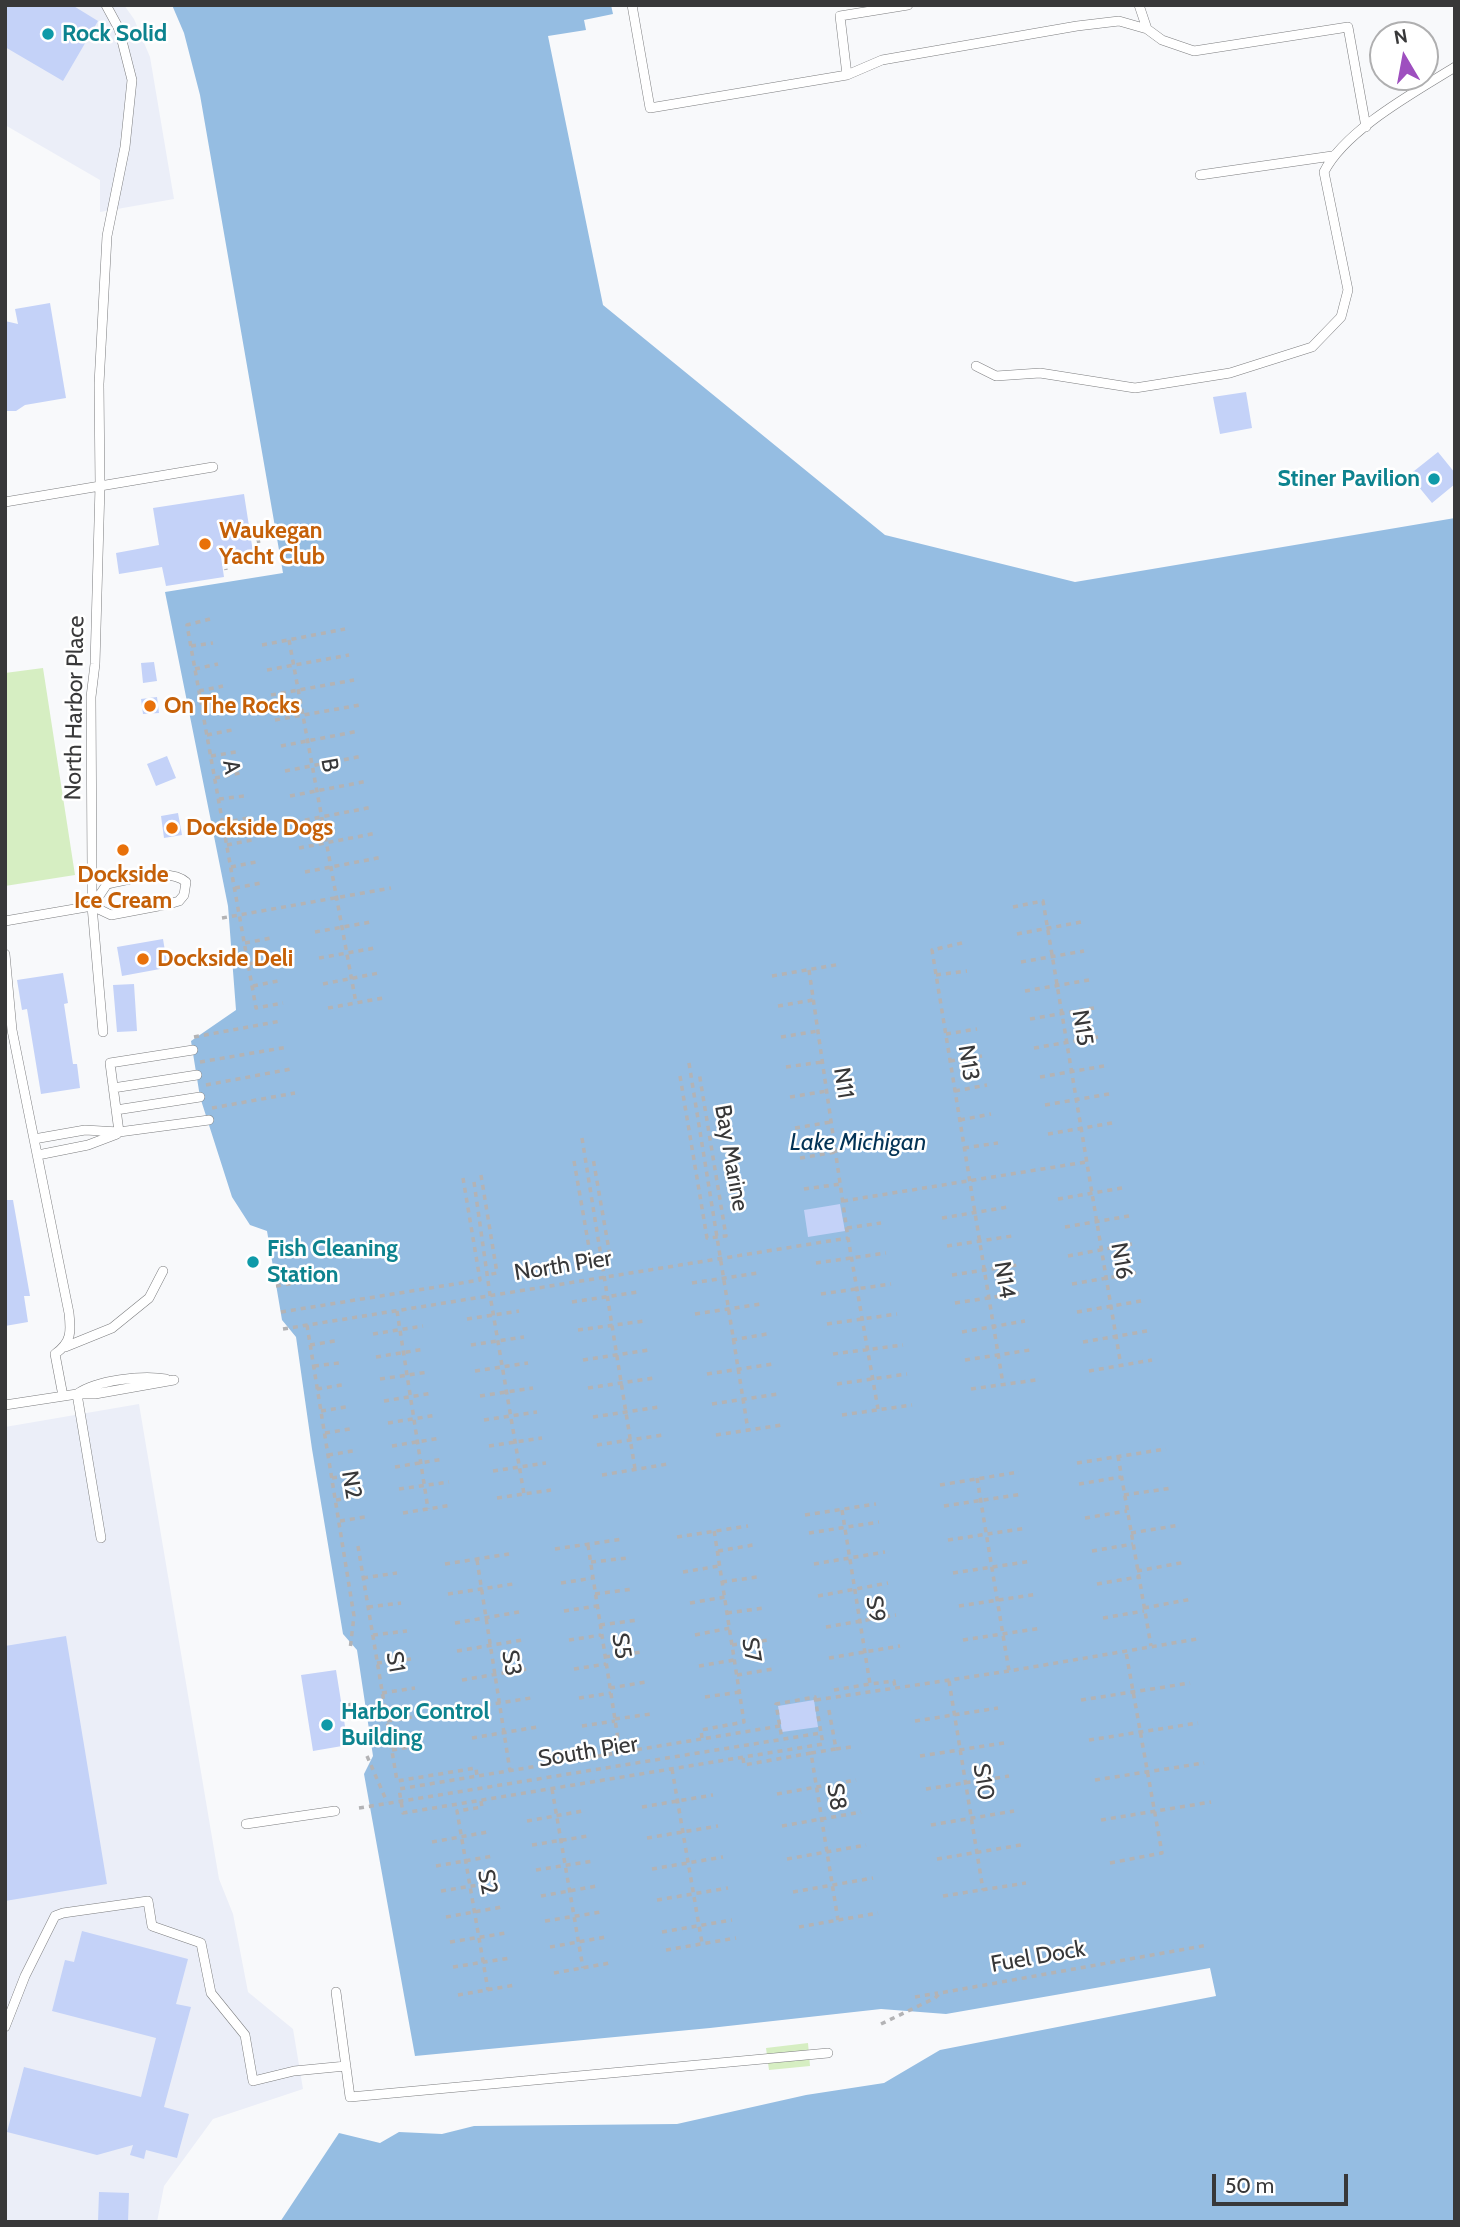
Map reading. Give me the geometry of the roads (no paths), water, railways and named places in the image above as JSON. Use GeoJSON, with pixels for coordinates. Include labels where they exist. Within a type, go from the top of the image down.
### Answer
{"type":"FeatureCollection","features":[{"type":"Feature","properties":{"kind":"lane","name":"North Harbor Place"},"geometry":{"type":"LineString","coordinates":[[103,1032],[92,906],[91,697],[100,486],[99,384],[107,236],[125,147],[132,80],[120,29],[106,5]]}},
{"type":"Feature","properties":{"kind":"lane"},"geometry":{"type":"LineString","coordinates":[[632,5],[650,107],[847,75],[882,60],[1119,21],[1147,29],[1162,40],[1194,51],[1348,27],[1366,127]]}},
{"type":"Feature","properties":{"kind":"lane"},"geometry":{"type":"LineString","coordinates":[[847,75],[840,16],[908,5]]}},
{"type":"Feature","properties":{"kind":"lane"},"geometry":{"type":"LineString","coordinates":[[1139,5],[1147,29]]}},
{"type":"Feature","properties":{"kind":"lane"},"geometry":{"type":"LineString","coordinates":[[976,366],[996,376],[1040,373],[1135,388],[1230,373],[1312,347],[1341,317],[1348,290],[1324,172],[1332,156],[1384,112],[1455,66]]}},
{"type":"Feature","properties":{"kind":"lane"},"geometry":{"type":"LineString","coordinates":[[1200,175],[1332,156]]}},
{"type":"Feature","properties":{"kind":"lane"},"geometry":{"type":"LineString","coordinates":[[5,502],[213,467]]}},
{"type":"Feature","properties":{"kind":"lane"},"geometry":{"type":"LineString","coordinates":[[5,921],[92,906],[111,915],[169,904],[179,901],[184,895],[186,882],[169,874],[107,884],[92,906]]}},
{"type":"Feature","properties":{"kind":"lane"},"geometry":{"type":"LineString","coordinates":[[5,954],[12,1030],[69,1312],[71,1335],[65,1347]]}},
{"type":"Feature","properties":{"kind":"lane"},"geometry":{"type":"LineString","coordinates":[[120,1132],[110,1063],[193,1050]]}},
{"type":"Feature","properties":{"kind":"lane"},"geometry":{"type":"LineString","coordinates":[[113,1088],[197,1075]]}},
{"type":"Feature","properties":{"kind":"lane"},"geometry":{"type":"LineString","coordinates":[[116,1110],[200,1097]]}},
{"type":"Feature","properties":{"kind":"lane"},"geometry":{"type":"LineString","coordinates":[[34,1139],[85,1130],[120,1132],[209,1120]]}},
{"type":"Feature","properties":{"kind":"lane"},"geometry":{"type":"LineString","coordinates":[[37,1155],[88,1145],[120,1132]]}},
{"type":"Feature","properties":{"kind":"lane"},"geometry":{"type":"LineString","coordinates":[[63,1396],[55,1354],[65,1347],[113,1328],[149,1298],[163,1271]]}},
{"type":"Feature","properties":{"kind":"lane"},"geometry":{"type":"LineString","coordinates":[[5,1405],[77,1394],[95,1394],[173,1380],[152,1376],[89,1385],[77,1394]]}},
{"type":"Feature","properties":{"kind":"lane"},"geometry":{"type":"LineString","coordinates":[[77,1394],[100,1538]]}},
{"type":"Feature","properties":{"kind":"lane"},"geometry":{"type":"LineString","coordinates":[[246,1824],[335,1811]]}},
{"type":"Feature","properties":{"kind":"lane"},"geometry":{"type":"LineString","coordinates":[[5,2027],[25,1976],[55,1916],[148,1901],[152,1926],[201,1943],[211,1993],[245,2035],[253,2081],[294,2071],[346,2066]]}},
{"type":"Feature","properties":{"kind":"lane"},"geometry":{"type":"LineString","coordinates":[[337,1992],[350,2097],[828,2053]]}},
{"type":"Feature","properties":{"kind":"water","name":"Lake Michigan"},"geometry":{"type":"Polygon","coordinates":[[[172,5],[611,5],[613,14],[584,20],[586,30],[548,36],[603,305],[885,535],[1075,582],[1455,518],[1455,2222],[280,2222],[339,2133],[380,2143],[399,2132],[442,2134],[474,2126],[677,2124],[806,2095],[884,2083],[940,2050],[1216,1996],[1210,1968],[946,2014],[881,2009],[415,2056],[364,1774],[373,1756],[357,1650],[343,1634],[296,1337],[282,1320],[267,1231],[250,1225],[232,1197],[200,1097],[191,1041],[236,1010],[228,906],[165,592],[283,573],[200,95],[184,33],[172,5]]]}},
{"type":"Feature","properties":{"kind":"place","name":"Rock Solid"},"geometry":{"type":"Point","coordinates":[48,34]}},
{"type":"Feature","properties":{"kind":"place","name":"Stiner Pavilion"},"geometry":{"type":"Point","coordinates":[1434,479]}},
{"type":"Feature","properties":{"kind":"place","name":"Waukegan Yacht Club"},"geometry":{"type":"Point","coordinates":[205,544]}},
{"type":"Feature","properties":{"kind":"place","name":"On The Rocks"},"geometry":{"type":"Point","coordinates":[150,706]}},
{"type":"Feature","properties":{"kind":"place","name":"Dockside Dogs"},"geometry":{"type":"Point","coordinates":[172,828]}},
{"type":"Feature","properties":{"kind":"place","name":"Dockside Ice Cream"},"geometry":{"type":"Point","coordinates":[123,850]}},
{"type":"Feature","properties":{"kind":"place","name":"Dockside Deli"},"geometry":{"type":"Point","coordinates":[143,959]}},
{"type":"Feature","properties":{"kind":"place","name":"Fish Cleaning Station"},"geometry":{"type":"Point","coordinates":[253,1262]}},
{"type":"Feature","properties":{"kind":"place","name":"Harbor Control Building"},"geometry":{"type":"Point","coordinates":[327,1725]}}]}
